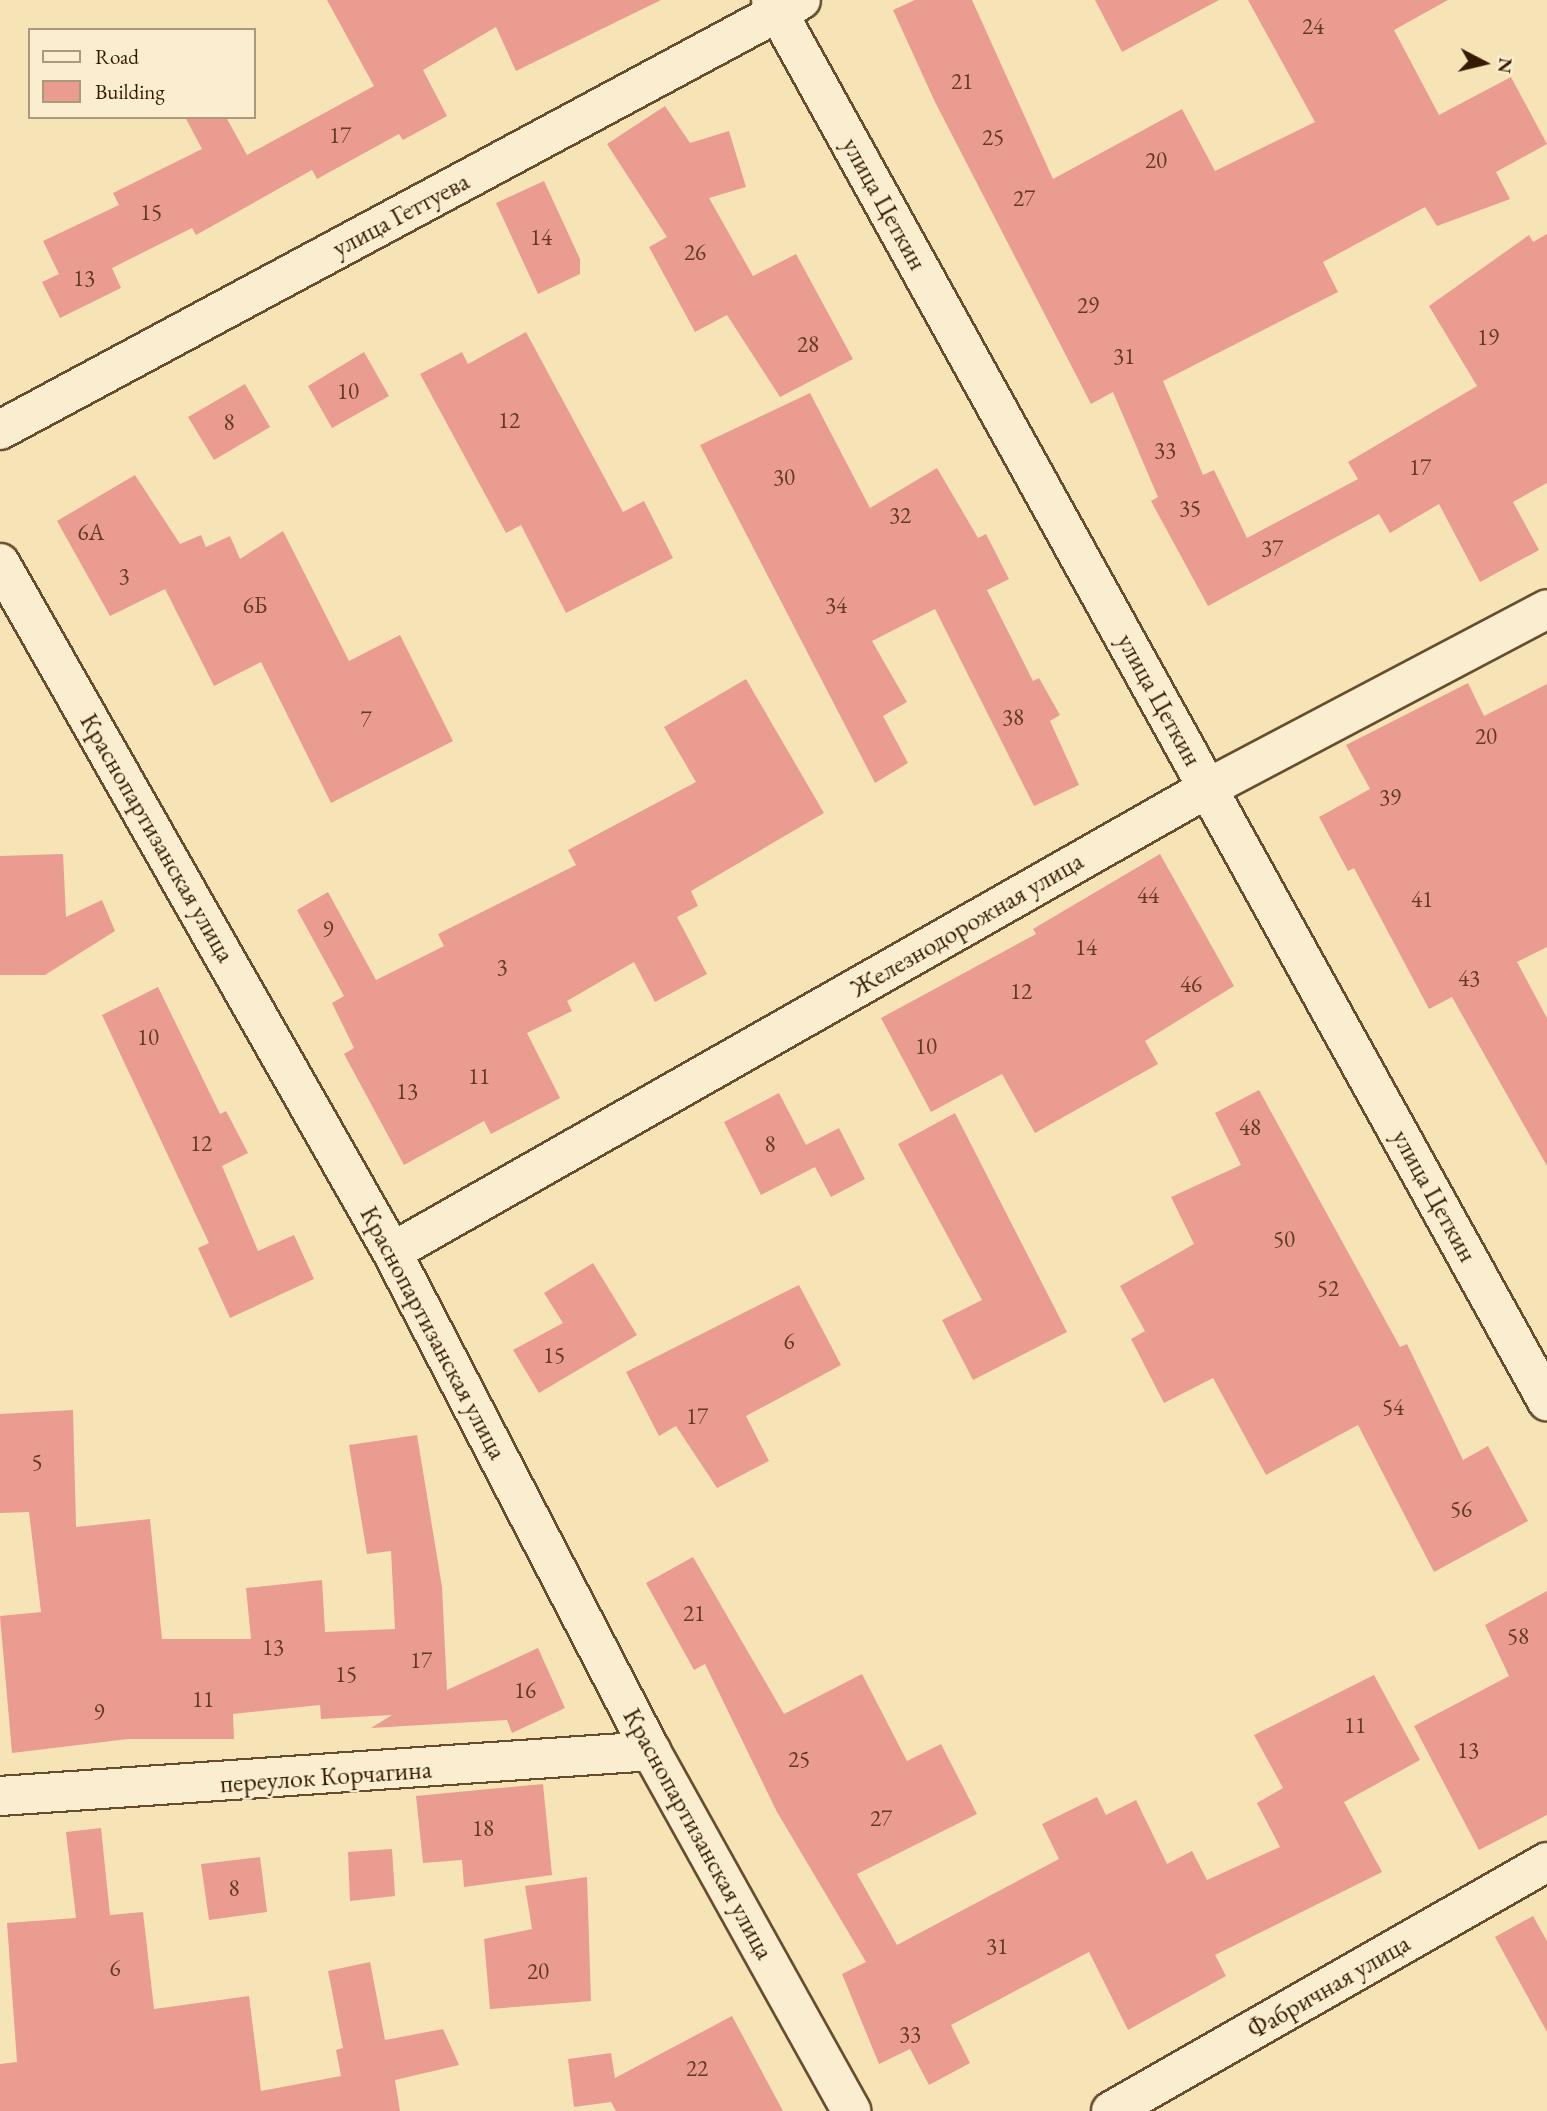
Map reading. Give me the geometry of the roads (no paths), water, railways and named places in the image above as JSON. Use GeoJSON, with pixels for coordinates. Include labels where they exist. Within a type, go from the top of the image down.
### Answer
{"type":"FeatureCollection","features":[{"type":"Feature","properties":{"kind":"street","name":"улица Геттуева"},"geometry":{"type":"LineString","coordinates":[[0,430],[783,4]]}},
{"type":"Feature","properties":{"kind":"street","name":"улица Цеткин"},"geometry":{"type":"LineString","coordinates":[[783,4],[1208,788],[1547,1401]]}},
{"type":"Feature","properties":{"kind":"street","name":"Краснопартизанская улица"},"geometry":{"type":"LineString","coordinates":[[0,563],[392,1252],[651,1751],[851,2111]]}},
{"type":"Feature","properties":{"kind":"street","name":"Железнодорожная улица"},"geometry":{"type":"LineString","coordinates":[[392,1252],[1208,788],[1547,609]]}},
{"type":"Feature","properties":{"kind":"street","name":"переулок Корчагина"},"geometry":{"type":"LineString","coordinates":[[0,1796],[651,1751]]}},
{"type":"Feature","properties":{"kind":"street","name":"Фабричная улица"},"geometry":{"type":"LineString","coordinates":[[1111,2111],[1547,1862]]}}]}
